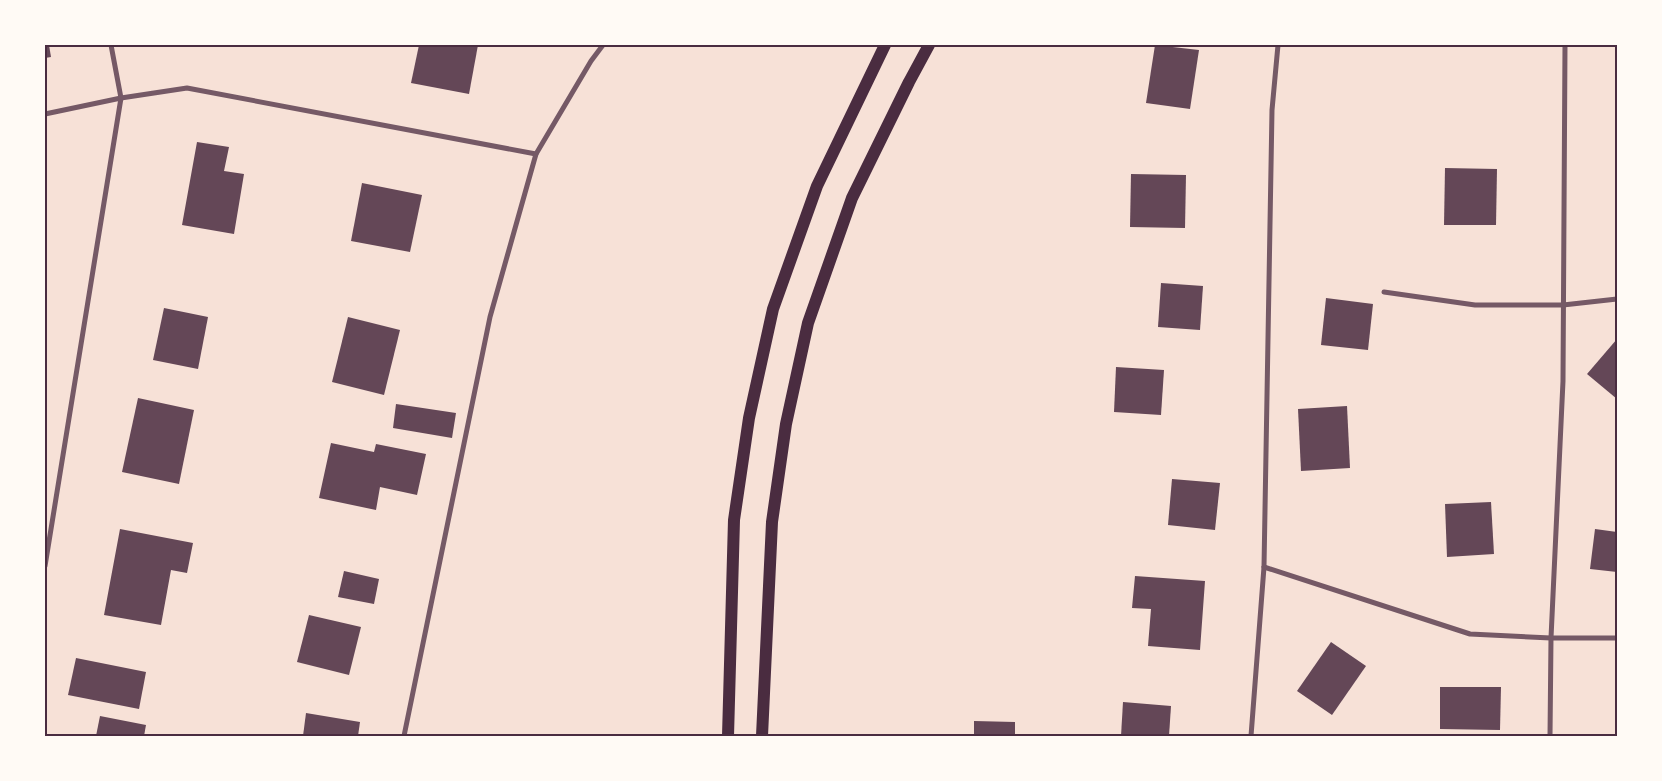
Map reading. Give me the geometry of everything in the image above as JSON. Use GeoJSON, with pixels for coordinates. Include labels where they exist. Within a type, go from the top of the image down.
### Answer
{"type":"FeatureCollection","features":[{"type":"Feature","properties":{"kind":"main road"},"geometry":{"type":"LineString","coordinates":[[728,736],[734,520],[749,418],[773,309],[817,186],[885,45]]}},
{"type":"Feature","properties":{"kind":"main road"},"geometry":{"type":"LineString","coordinates":[[762,736],[772,522],[786,424],[808,323],[852,198],[904,91],[929,45]]}},
{"type":"Feature","properties":{"kind":"street"},"geometry":{"type":"LineString","coordinates":[[45,566],[121,98],[110,45]]}},
{"type":"Feature","properties":{"kind":"street"},"geometry":{"type":"LineString","coordinates":[[404,736],[490,317],[536,154],[591,61],[603,45]]}},
{"type":"Feature","properties":{"kind":"street"},"geometry":{"type":"LineString","coordinates":[[1251,736],[1264,567],[1272,110],[1278,45]]}},
{"type":"Feature","properties":{"kind":"street"},"geometry":{"type":"LineString","coordinates":[[1550,736],[1551,638],[1563,381],[1565,45]]}},
{"type":"Feature","properties":{"kind":"street"},"geometry":{"type":"LineString","coordinates":[[45,114],[121,98],[187,88],[536,154]]}},
{"type":"Feature","properties":{"kind":"street"},"geometry":{"type":"LineString","coordinates":[[1384,292],[1475,305],[1563,305],[1617,299]]}},
{"type":"Feature","properties":{"kind":"street"},"geometry":{"type":"LineString","coordinates":[[1264,567],[1470,634],[1551,638],[1617,638]]}},
{"type":"Feature","properties":{"kind":"building"},"geometry":{"type":"Polygon","coordinates":[[[45,45],[49,45],[51,57],[45,58],[45,45]]]}},
{"type":"Feature","properties":{"kind":"building"},"geometry":{"type":"Polygon","coordinates":[[[419,45],[478,45],[469,94],[411,83],[419,45]]]}},
{"type":"Feature","properties":{"kind":"building"},"geometry":{"type":"Polygon","coordinates":[[[1155,45],[1199,50],[1190,109],[1146,103],[1155,45]]]}},
{"type":"Feature","properties":{"kind":"building"},"geometry":{"type":"Polygon","coordinates":[[[197,142],[229,147],[224,171],[244,174],[234,234],[182,225],[197,142]]]}},
{"type":"Feature","properties":{"kind":"building"},"geometry":{"type":"Polygon","coordinates":[[[1445,168],[1497,169],[1496,225],[1444,225],[1445,168]]]}},
{"type":"Feature","properties":{"kind":"building"},"geometry":{"type":"Polygon","coordinates":[[[1131,174],[1186,175],[1185,228],[1130,227],[1131,174]]]}},
{"type":"Feature","properties":{"kind":"building"},"geometry":{"type":"Polygon","coordinates":[[[362,183],[422,195],[410,252],[351,241],[362,183]]]}},
{"type":"Feature","properties":{"kind":"building"},"geometry":{"type":"Polygon","coordinates":[[[1161,283],[1203,286],[1200,330],[1158,327],[1161,283]]]}},
{"type":"Feature","properties":{"kind":"building"},"geometry":{"type":"Polygon","coordinates":[[[1326,298],[1373,304],[1368,350],[1321,345],[1326,298]]]}},
{"type":"Feature","properties":{"kind":"building"},"geometry":{"type":"Polygon","coordinates":[[[164,308],[208,317],[198,369],[153,360],[164,308]]]}},
{"type":"Feature","properties":{"kind":"building"},"geometry":{"type":"Polygon","coordinates":[[[348,317],[400,330],[384,395],[332,382],[348,317]]]}},
{"type":"Feature","properties":{"kind":"building"},"geometry":{"type":"Polygon","coordinates":[[[1617,339],[1617,399],[1587,374],[1617,339]]]}},
{"type":"Feature","properties":{"kind":"building"},"geometry":{"type":"Polygon","coordinates":[[[1116,367],[1164,370],[1161,415],[1114,412],[1116,367]]]}},
{"type":"Feature","properties":{"kind":"building"},"geometry":{"type":"Polygon","coordinates":[[[138,398],[194,410],[179,484],[122,472],[138,398]]]}},
{"type":"Feature","properties":{"kind":"building"},"geometry":{"type":"Polygon","coordinates":[[[396,404],[456,413],[452,438],[393,428],[396,404]]]}},
{"type":"Feature","properties":{"kind":"building"},"geometry":{"type":"Polygon","coordinates":[[[1347,406],[1350,468],[1301,471],[1298,409],[1347,406]]]}},
{"type":"Feature","properties":{"kind":"building"},"geometry":{"type":"Polygon","coordinates":[[[331,443],[374,452],[376,444],[426,454],[417,495],[380,487],[376,510],[319,498],[331,443]]]}},
{"type":"Feature","properties":{"kind":"building"},"geometry":{"type":"Polygon","coordinates":[[[1172,479],[1220,483],[1215,530],[1168,525],[1172,479]]]}},
{"type":"Feature","properties":{"kind":"building"},"geometry":{"type":"Polygon","coordinates":[[[1491,502],[1494,554],[1447,557],[1445,504],[1491,502]]]}},
{"type":"Feature","properties":{"kind":"building"},"geometry":{"type":"Polygon","coordinates":[[[120,529],[193,543],[187,573],[171,570],[161,625],[104,615],[120,529]]]}},
{"type":"Feature","properties":{"kind":"building"},"geometry":{"type":"Polygon","coordinates":[[[1595,529],[1617,532],[1617,572],[1590,569],[1595,529]]]}},
{"type":"Feature","properties":{"kind":"building"},"geometry":{"type":"Polygon","coordinates":[[[344,571],[379,579],[374,604],[338,597],[344,571]]]}},
{"type":"Feature","properties":{"kind":"building"},"geometry":{"type":"Polygon","coordinates":[[[1135,576],[1205,581],[1200,650],[1148,646],[1151,609],[1132,608],[1135,576]]]}},
{"type":"Feature","properties":{"kind":"building"},"geometry":{"type":"Polygon","coordinates":[[[309,615],[361,627],[349,675],[297,662],[309,615]]]}},
{"type":"Feature","properties":{"kind":"building"},"geometry":{"type":"Polygon","coordinates":[[[1331,642],[1366,666],[1332,715],[1297,691],[1331,642]]]}},
{"type":"Feature","properties":{"kind":"building"},"geometry":{"type":"Polygon","coordinates":[[[76,658],[146,672],[139,709],[68,695],[76,658]]]}},
{"type":"Feature","properties":{"kind":"building"},"geometry":{"type":"Polygon","coordinates":[[[1440,687],[1501,687],[1500,730],[1440,729],[1440,687]]]}},
{"type":"Feature","properties":{"kind":"building"},"geometry":{"type":"Polygon","coordinates":[[[1123,702],[1171,706],[1169,736],[1121,736],[1123,702]]]}},
{"type":"Feature","properties":{"kind":"building"},"geometry":{"type":"Polygon","coordinates":[[[306,713],[360,722],[358,736],[303,736],[306,713]]]}},
{"type":"Feature","properties":{"kind":"building"},"geometry":{"type":"Polygon","coordinates":[[[100,716],[146,725],[144,736],[96,736],[100,716]]]}},
{"type":"Feature","properties":{"kind":"building"},"geometry":{"type":"Polygon","coordinates":[[[974,721],[1015,722],[1015,736],[974,736],[974,721]]]}}]}
